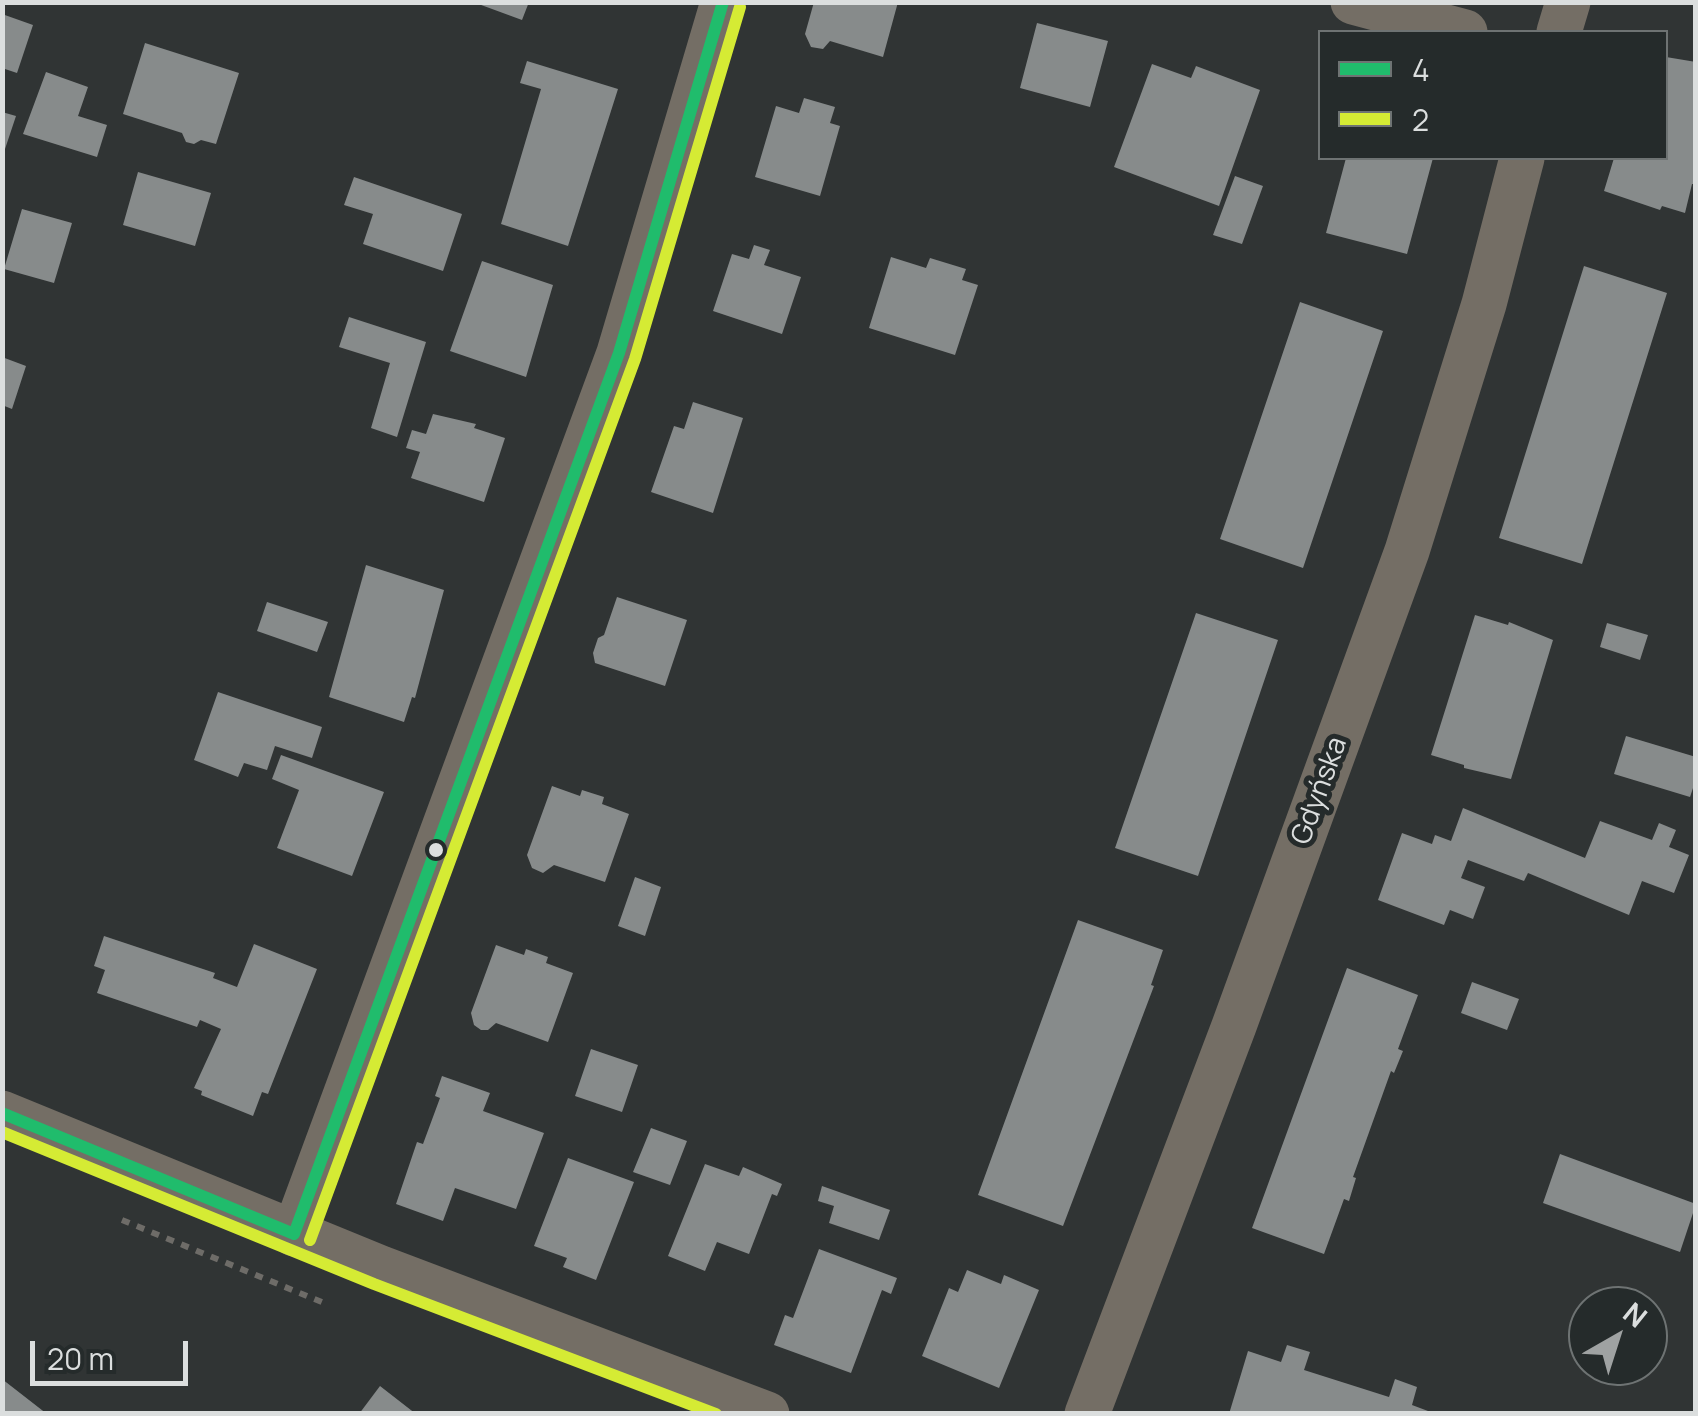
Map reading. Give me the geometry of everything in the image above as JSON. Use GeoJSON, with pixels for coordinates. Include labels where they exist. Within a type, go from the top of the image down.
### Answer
{"type":"FeatureCollection","features":[{"type":"Feature","properties":{"kind":"street"},"geometry":{"type":"LineString","coordinates":[[294,1234],[619,353],[723,2]]}},
{"type":"Feature","properties":{"kind":"street"},"geometry":{"type":"LineString","coordinates":[[1353,2],[1458,30]]}},
{"type":"Feature","properties":{"kind":"street"},"geometry":{"type":"LineString","coordinates":[[1560,30],[1568,2]]}},
{"type":"Feature","properties":{"kind":"street","name":"Gdyńska"},"geometry":{"type":"LineString","coordinates":[[1087,1414],[1407,551],[1484,304],[1521,160]]}},
{"type":"Feature","properties":{"kind":"street"},"geometry":{"type":"LineString","coordinates":[[2,1113],[294,1234],[768,1414]]}},
{"type":"Feature","properties":{"kind":"building"},"geometry":{"type":"Polygon","coordinates":[[[473,2],[529,2],[522,20],[473,2]]]}},
{"type":"Feature","properties":{"kind":"building"},"geometry":{"type":"Polygon","coordinates":[[[814,2],[898,2],[883,57],[830,41],[823,49],[811,47],[805,34],[814,2]]]}},
{"type":"Feature","properties":{"kind":"building"},"geometry":{"type":"Polygon","coordinates":[[[2,14],[33,25],[17,73],[2,68],[2,14]]]}},
{"type":"Feature","properties":{"kind":"building"},"geometry":{"type":"Polygon","coordinates":[[[1037,23],[1108,41],[1090,107],[1020,88],[1037,23]]]}},
{"type":"Feature","properties":{"kind":"building"},"geometry":{"type":"Polygon","coordinates":[[[145,43],[239,73],[216,144],[186,142],[182,133],[123,114],[145,43]]]}},
{"type":"Feature","properties":{"kind":"building"},"geometry":{"type":"Polygon","coordinates":[[[1668,57],[1696,62],[1696,184],[1692,184],[1685,213],[1662,206],[1660,210],[1604,191],[1613,160],[1668,160],[1668,57]]]}},
{"type":"Feature","properties":{"kind":"building"},"geometry":{"type":"Polygon","coordinates":[[[527,61],[618,89],[568,246],[501,224],[541,89],[520,83],[527,61]]]}},
{"type":"Feature","properties":{"kind":"building"},"geometry":{"type":"Polygon","coordinates":[[[1152,64],[1191,78],[1196,66],[1260,90],[1219,206],[1114,167],[1152,64]]]}},
{"type":"Feature","properties":{"kind":"building"},"geometry":{"type":"Polygon","coordinates":[[[46,72],[88,87],[78,116],[107,125],[97,157],[23,134],[46,72]]]}},
{"type":"Feature","properties":{"kind":"building"},"geometry":{"type":"Polygon","coordinates":[[[804,98],[835,107],[830,123],[840,126],[820,196],[755,177],[776,106],[799,113],[804,98]]]}},
{"type":"Feature","properties":{"kind":"building"},"geometry":{"type":"Polygon","coordinates":[[[2,112],[16,116],[3,155],[2,155],[2,112]]]}},
{"type":"Feature","properties":{"kind":"building"},"geometry":{"type":"Polygon","coordinates":[[[1345,160],[1432,160],[1407,254],[1326,233],[1345,160]]]}},
{"type":"Feature","properties":{"kind":"building"},"geometry":{"type":"Polygon","coordinates":[[[138,172],[211,193],[195,246],[123,225],[138,172]]]}},
{"type":"Feature","properties":{"kind":"building"},"geometry":{"type":"Polygon","coordinates":[[[1235,176],[1263,186],[1242,244],[1213,235],[1235,176]]]}},
{"type":"Feature","properties":{"kind":"building"},"geometry":{"type":"Polygon","coordinates":[[[354,177],[462,214],[443,271],[363,244],[373,214],[344,205],[354,177]]]}},
{"type":"Feature","properties":{"kind":"building"},"geometry":{"type":"Polygon","coordinates":[[[22,209],[72,223],[54,283],[4,269],[22,209]]]}},
{"type":"Feature","properties":{"kind":"building"},"geometry":{"type":"Polygon","coordinates":[[[754,245],[770,250],[764,265],[801,277],[782,334],[713,311],[732,254],[749,259],[754,245]]]}},
{"type":"Feature","properties":{"kind":"building"},"geometry":{"type":"Polygon","coordinates":[[[891,257],[926,268],[930,258],[966,269],[962,280],[978,285],[955,355],[869,328],[891,257]]]}},
{"type":"Feature","properties":{"kind":"building"},"geometry":{"type":"Polygon","coordinates":[[[482,261],[553,285],[526,377],[450,351],[482,261]]]}},
{"type":"Feature","properties":{"kind":"building"},"geometry":{"type":"Polygon","coordinates":[[[1584,266],[1667,293],[1582,564],[1499,538],[1584,266]]]}},
{"type":"Feature","properties":{"kind":"building"},"geometry":{"type":"Polygon","coordinates":[[[1300,302],[1383,331],[1303,568],[1220,539],[1300,302]]]}},
{"type":"Feature","properties":{"kind":"building"},"geometry":{"type":"Polygon","coordinates":[[[349,317],[426,342],[397,437],[371,428],[390,363],[339,347],[349,317]]]}},
{"type":"Feature","properties":{"kind":"building"},"geometry":{"type":"Polygon","coordinates":[[[2,357],[26,366],[12,409],[2,405],[2,357]]]}},
{"type":"Feature","properties":{"kind":"building"},"geometry":{"type":"Polygon","coordinates":[[[693,402],[743,418],[713,513],[651,492],[674,426],[684,429],[693,402]]]}},
{"type":"Feature","properties":{"kind":"building"},"geometry":{"type":"Polygon","coordinates":[[[433,414],[476,424],[474,428],[505,438],[484,502],[411,478],[420,452],[406,448],[412,430],[426,434],[433,414]]]}},
{"type":"Feature","properties":{"kind":"building"},"geometry":{"type":"Polygon","coordinates":[[[366,565],[444,590],[415,698],[412,697],[404,722],[329,697],[366,565]]]}},
{"type":"Feature","properties":{"kind":"building"},"geometry":{"type":"Polygon","coordinates":[[[617,597],[687,620],[665,686],[595,663],[593,653],[598,638],[604,635],[617,597]]]}},
{"type":"Feature","properties":{"kind":"building"},"geometry":{"type":"Polygon","coordinates":[[[267,602],[328,622],[317,652],[257,631],[267,602]]]}},
{"type":"Feature","properties":{"kind":"building"},"geometry":{"type":"Polygon","coordinates":[[[1196,613],[1278,640],[1198,876],[1115,848],[1196,613]]]}},
{"type":"Feature","properties":{"kind":"building"},"geometry":{"type":"Polygon","coordinates":[[[1475,615],[1508,625],[1509,622],[1553,640],[1511,779],[1431,755],[1475,615]]]}},
{"type":"Feature","properties":{"kind":"building"},"geometry":{"type":"Polygon","coordinates":[[[1607,623],[1648,635],[1640,660],[1600,647],[1607,623]]]}},
{"type":"Feature","properties":{"kind":"building"},"geometry":{"type":"Polygon","coordinates":[[[218,692],[322,727],[312,758],[275,746],[267,770],[244,763],[238,777],[194,760],[218,692]]]}},
{"type":"Feature","properties":{"kind":"building"},"geometry":{"type":"Polygon","coordinates":[[[1626,736],[1696,757],[1696,779],[1690,797],[1614,774],[1626,736]]]}},
{"type":"Feature","properties":{"kind":"building"},"geometry":{"type":"Polygon","coordinates":[[[281,755],[384,792],[352,876],[277,848],[299,790],[272,779],[281,755]]]}},
{"type":"Feature","properties":{"kind":"building"},"geometry":{"type":"Polygon","coordinates":[[[552,786],[580,796],[582,790],[604,797],[602,804],[629,814],[605,882],[554,865],[543,873],[532,868],[527,855],[552,786]]]}},
{"type":"Feature","properties":{"kind":"building"},"geometry":{"type":"Polygon","coordinates":[[[1463,808],[1585,858],[1600,821],[1652,840],[1659,823],[1676,830],[1669,847],[1689,855],[1674,893],[1642,881],[1629,915],[1528,873],[1524,881],[1468,860],[1461,878],[1485,887],[1473,919],[1450,910],[1444,925],[1378,900],[1402,833],[1432,844],[1435,835],[1451,841],[1463,808]]]}},
{"type":"Feature","properties":{"kind":"building"},"geometry":{"type":"Polygon","coordinates":[[[635,877],[661,887],[645,936],[618,926],[635,877]]]}},
{"type":"Feature","properties":{"kind":"building"},"geometry":{"type":"Polygon","coordinates":[[[1078,920],[1163,950],[1151,985],[1154,986],[1063,1226],[978,1195],[1078,920]]]}},
{"type":"Feature","properties":{"kind":"building"},"geometry":{"type":"Polygon","coordinates":[[[104,936],[215,973],[213,978],[237,987],[254,944],[317,969],[268,1094],[262,1092],[253,1116],[201,1095],[202,1091],[194,1088],[221,1029],[200,1020],[197,1027],[97,993],[105,970],[94,966],[104,936]]]}},
{"type":"Feature","properties":{"kind":"building"},"geometry":{"type":"Polygon","coordinates":[[[496,945],[524,955],[526,949],[548,957],[546,963],[573,973],[548,1042],[496,1023],[488,1030],[474,1025],[471,1013],[496,945]]]}},
{"type":"Feature","properties":{"kind":"building"},"geometry":{"type":"Polygon","coordinates":[[[1347,968],[1418,995],[1398,1049],[1403,1051],[1394,1073],[1391,1071],[1353,1177],[1356,1178],[1349,1201],[1344,1199],[1324,1254],[1252,1228],[1347,968]]]}},
{"type":"Feature","properties":{"kind":"building"},"geometry":{"type":"Polygon","coordinates":[[[1472,982],[1519,999],[1507,1030],[1461,1013],[1472,982]]]}},
{"type":"Feature","properties":{"kind":"building"},"geometry":{"type":"Polygon","coordinates":[[[591,1049],[638,1065],[622,1112],[575,1096],[591,1049]]]}},
{"type":"Feature","properties":{"kind":"building"},"geometry":{"type":"Polygon","coordinates":[[[442,1076],[490,1093],[483,1111],[544,1133],[516,1209],[455,1188],[443,1221],[396,1204],[417,1142],[423,1144],[440,1098],[435,1096],[442,1076]]]}},
{"type":"Feature","properties":{"kind":"building"},"geometry":{"type":"Polygon","coordinates":[[[651,1128],[687,1141],[670,1185],[633,1172],[651,1128]]]}},
{"type":"Feature","properties":{"kind":"building"},"geometry":{"type":"Polygon","coordinates":[[[1560,1154],[1696,1204],[1680,1252],[1543,1203],[1560,1154]]]}},
{"type":"Feature","properties":{"kind":"building"},"geometry":{"type":"Polygon","coordinates":[[[568,1158],[634,1182],[596,1280],[563,1267],[567,1258],[534,1246],[568,1158]]]}},
{"type":"Feature","properties":{"kind":"building"},"geometry":{"type":"Polygon","coordinates":[[[705,1164],[739,1176],[743,1167],[782,1184],[777,1196],[772,1194],[749,1254],[717,1242],[705,1271],[668,1256],[705,1164]]]}},
{"type":"Feature","properties":{"kind":"building"},"geometry":{"type":"Polygon","coordinates":[[[822,1186],[890,1210],[879,1240],[829,1223],[834,1206],[818,1201],[822,1186]]]}},
{"type":"Feature","properties":{"kind":"building"},"geometry":{"type":"Polygon","coordinates":[[[819,1249],[897,1278],[891,1294],[882,1290],[851,1373],[774,1345],[785,1315],[793,1318],[819,1249]]]}},
{"type":"Feature","properties":{"kind":"building"},"geometry":{"type":"Polygon","coordinates":[[[967,1270],[1001,1284],[1004,1275],[1039,1290],[999,1388],[922,1356],[949,1288],[958,1292],[967,1270]]]}},
{"type":"Feature","properties":{"kind":"building"},"geometry":{"type":"Polygon","coordinates":[[[1287,1345],[1310,1352],[1304,1370],[1389,1397],[1395,1379],[1417,1387],[1412,1405],[1436,1414],[1229,1414],[1248,1351],[1281,1362],[1287,1345]]]}},
{"type":"Feature","properties":{"kind":"building"},"geometry":{"type":"Polygon","coordinates":[[[2,1379],[47,1414],[2,1414],[2,1379]]]}},
{"type":"Feature","properties":{"kind":"building"},"geometry":{"type":"Polygon","coordinates":[[[380,1386],[416,1414],[359,1414],[380,1386]]]}},
{"type":"Feature","properties":{"kind":"transit line","name":"4"},"geometry":{"type":"LineString","coordinates":[[294,1234],[619,353],[723,2]]}},
{"type":"Feature","properties":{"kind":"transit line","name":"2"},"geometry":{"type":"LineString","coordinates":[[310,1240],[635,359],[740,7]]}},
{"type":"Feature","properties":{"kind":"transit line","name":"4"},"geometry":{"type":"LineString","coordinates":[[2,1113],[294,1234]]}},
{"type":"Feature","properties":{"kind":"transit line","name":"2"},"geometry":{"type":"LineString","coordinates":[[2,1132],[374,1284],[716,1414]]}}]}
